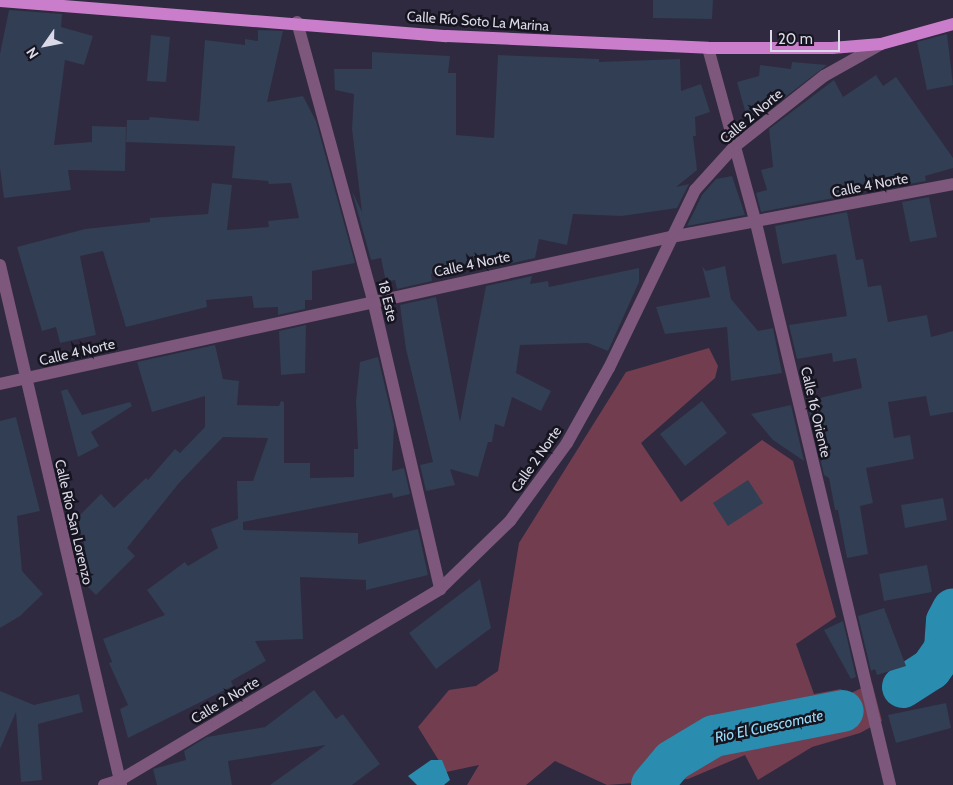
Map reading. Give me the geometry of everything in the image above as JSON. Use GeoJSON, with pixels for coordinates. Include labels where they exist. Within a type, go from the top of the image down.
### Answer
{"type":"FeatureCollection","features":[{"type":"Feature","properties":{"kind":"main road","name":"Calle Río Soto La Marina"},"geometry":{"type":"LineString","coordinates":[[0,1],[298,22],[446,36],[708,48],[832,48],[881,44],[953,24]]}},
{"type":"Feature","properties":{"kind":"street","name":"18 Este"},"geometry":{"type":"LineString","coordinates":[[298,22],[373,300],[440,589]]}},
{"type":"Feature","properties":{"kind":"street","name":"Calle 2 Norte"},"geometry":{"type":"LineString","coordinates":[[104,785],[120,783],[440,589],[510,520],[567,443],[610,368],[695,190],[734,147],[824,76],[881,44]]}},
{"type":"Feature","properties":{"kind":"street","name":"Calle 16 Oriente"},"geometry":{"type":"LineString","coordinates":[[708,48],[756,222],[890,785]]}},
{"type":"Feature","properties":{"kind":"street","name":"Calle 4 Norte"},"geometry":{"type":"LineString","coordinates":[[0,384],[373,300],[671,237],[953,184]]}},
{"type":"Feature","properties":{"kind":"street","name":"Calle Río San Lorenzo"},"geometry":{"type":"LineString","coordinates":[[0,265],[24,379],[120,783]]}},
{"type":"Feature","properties":{"kind":"shaded area"},"geometry":{"type":"Polygon","coordinates":[[[709,348],[718,366],[715,378],[641,443],[681,502],[762,440],[793,461],[836,617],[796,644],[814,694],[841,689],[845,696],[872,683],[882,721],[860,733],[812,747],[758,780],[745,755],[688,779],[607,785],[555,761],[526,785],[467,785],[479,765],[446,772],[418,727],[449,690],[476,686],[498,671],[519,543],[626,372],[709,348]]]}},
{"type":"Feature","properties":{"kind":"water"},"geometry":{"type":"Polygon","coordinates":[[[431,760],[442,760],[450,780],[444,785],[417,785],[408,776],[431,760]]]}},
{"type":"Feature","properties":{"kind":"building"},"geometry":{"type":"Polygon","coordinates":[[[653,0],[713,0],[712,19],[653,18],[653,0]]]}},
{"type":"Feature","properties":{"kind":"building"},"geometry":{"type":"Polygon","coordinates":[[[9,10],[62,14],[61,27],[93,36],[84,65],[65,60],[54,145],[92,142],[92,126],[126,127],[125,171],[68,170],[71,190],[4,198],[0,168],[0,54],[9,10]]]}},
{"type":"Feature","properties":{"kind":"building"},"geometry":{"type":"Polygon","coordinates":[[[258,30],[283,31],[267,102],[303,96],[316,121],[355,263],[312,271],[312,300],[305,300],[305,309],[278,315],[278,307],[254,308],[252,296],[206,300],[207,307],[126,327],[103,251],[80,256],[96,335],[60,343],[56,327],[42,331],[17,247],[85,229],[150,222],[150,218],[208,214],[212,183],[232,185],[227,230],[269,227],[268,221],[299,218],[291,183],[269,184],[268,181],[232,178],[235,146],[126,142],[127,120],[149,120],[150,117],[199,121],[205,40],[245,45],[245,39],[258,41],[258,30]]]}},
{"type":"Feature","properties":{"kind":"building"},"geometry":{"type":"Polygon","coordinates":[[[947,34],[953,85],[927,90],[917,42],[947,34]]]}},
{"type":"Feature","properties":{"kind":"building"},"geometry":{"type":"Polygon","coordinates":[[[151,35],[170,37],[166,82],[147,81],[151,35]]]}},
{"type":"Feature","properties":{"kind":"building"},"geometry":{"type":"Polygon","coordinates":[[[372,52],[450,56],[448,73],[456,73],[456,135],[494,138],[498,55],[599,59],[599,62],[680,59],[681,91],[701,84],[710,112],[695,117],[696,136],[693,136],[697,170],[676,187],[689,184],[677,208],[622,216],[573,214],[567,245],[539,239],[535,258],[490,268],[491,261],[431,274],[432,281],[397,289],[395,280],[386,282],[381,258],[371,260],[352,191],[362,212],[352,129],[354,94],[335,90],[334,69],[372,69],[372,52]]]}},
{"type":"Feature","properties":{"kind":"building"},"geometry":{"type":"Polygon","coordinates":[[[792,62],[827,65],[749,125],[737,82],[759,76],[760,65],[791,69],[792,62]]]}},
{"type":"Feature","properties":{"kind":"building"},"geometry":{"type":"Polygon","coordinates":[[[876,75],[883,86],[896,77],[953,158],[953,168],[925,176],[926,181],[899,186],[898,178],[853,186],[854,189],[844,191],[844,196],[761,212],[756,193],[767,190],[761,170],[773,167],[769,129],[834,80],[843,97],[876,75]]]}},
{"type":"Feature","properties":{"kind":"building"},"geometry":{"type":"Polygon","coordinates":[[[732,176],[745,215],[687,226],[702,195],[716,179],[732,176]]]}},
{"type":"Feature","properties":{"kind":"building"},"geometry":{"type":"Polygon","coordinates":[[[929,197],[937,237],[910,242],[902,202],[929,197]]]}},
{"type":"Feature","properties":{"kind":"building"},"geometry":{"type":"Polygon","coordinates":[[[847,212],[856,260],[863,259],[868,287],[881,285],[888,322],[927,315],[931,337],[953,331],[953,412],[930,416],[926,396],[888,402],[894,438],[910,435],[914,459],[866,468],[873,503],[860,506],[868,554],[847,558],[838,510],[835,510],[829,478],[824,475],[807,401],[862,388],[856,358],[833,362],[832,353],[797,359],[789,325],[847,316],[836,254],[782,264],[775,226],[847,212]]]}},
{"type":"Feature","properties":{"kind":"building"},"geometry":{"type":"Polygon","coordinates":[[[702,266],[706,271],[725,266],[731,299],[758,331],[773,328],[782,373],[731,381],[727,327],[665,334],[656,307],[710,297],[702,266]]]}},
{"type":"Feature","properties":{"kind":"building"},"geometry":{"type":"Polygon","coordinates":[[[639,268],[639,282],[608,351],[588,343],[520,345],[516,373],[551,391],[541,411],[512,397],[504,427],[495,424],[492,442],[488,442],[478,477],[450,469],[455,485],[426,491],[420,465],[433,462],[406,349],[400,305],[436,297],[460,422],[486,286],[532,276],[530,284],[548,281],[549,287],[639,268]]]}},
{"type":"Feature","properties":{"kind":"building"},"geometry":{"type":"Polygon","coordinates":[[[306,325],[305,373],[281,375],[279,331],[306,325]]]}},
{"type":"Feature","properties":{"kind":"building"},"geometry":{"type":"Polygon","coordinates":[[[215,345],[223,379],[239,381],[237,405],[279,406],[281,401],[284,402],[284,463],[310,463],[310,478],[354,477],[354,449],[358,449],[356,401],[360,362],[378,357],[394,425],[392,471],[404,468],[410,494],[393,498],[392,493],[243,522],[243,530],[358,533],[358,544],[418,529],[428,575],[366,590],[366,580],[300,577],[303,639],[255,641],[266,661],[231,681],[233,686],[128,738],[120,709],[128,705],[109,663],[112,662],[103,639],[165,615],[147,590],[185,562],[188,566],[218,548],[211,529],[238,519],[237,481],[253,481],[268,438],[223,437],[179,483],[127,548],[135,556],[96,595],[82,581],[75,552],[85,548],[77,518],[101,494],[114,508],[146,478],[148,480],[175,449],[180,453],[205,427],[205,396],[152,412],[137,362],[215,345]]]}},
{"type":"Feature","properties":{"kind":"building"},"geometry":{"type":"Polygon","coordinates":[[[67,389],[82,415],[130,402],[132,406],[91,432],[99,446],[78,457],[61,391],[67,389]]]}},
{"type":"Feature","properties":{"kind":"building"},"geometry":{"type":"Polygon","coordinates":[[[702,401],[727,433],[685,466],[660,434],[702,401]]]}},
{"type":"Feature","properties":{"kind":"building"},"geometry":{"type":"Polygon","coordinates":[[[791,405],[804,461],[773,440],[751,414],[791,405]]]}},
{"type":"Feature","properties":{"kind":"building"},"geometry":{"type":"Polygon","coordinates":[[[16,417],[40,511],[17,516],[22,571],[43,594],[20,616],[0,628],[0,421],[16,417]]]}},
{"type":"Feature","properties":{"kind":"building"},"geometry":{"type":"Polygon","coordinates":[[[748,480],[763,503],[728,526],[713,503],[748,480]]]}},
{"type":"Feature","properties":{"kind":"building"},"geometry":{"type":"Polygon","coordinates":[[[943,498],[947,520],[905,528],[901,505],[943,498]]]}},
{"type":"Feature","properties":{"kind":"building"},"geometry":{"type":"Polygon","coordinates":[[[927,565],[932,592],[884,601],[879,574],[927,565]]]}},
{"type":"Feature","properties":{"kind":"building"},"geometry":{"type":"Polygon","coordinates":[[[480,579],[491,628],[436,669],[409,633],[480,579]]]}},
{"type":"Feature","properties":{"kind":"building"},"geometry":{"type":"Polygon","coordinates":[[[884,608],[906,666],[877,675],[875,669],[871,671],[858,616],[884,608]]]}},
{"type":"Feature","properties":{"kind":"building"},"geometry":{"type":"Polygon","coordinates":[[[843,621],[856,677],[851,679],[824,630],[843,621]]]}},
{"type":"Feature","properties":{"kind":"building"},"geometry":{"type":"Polygon","coordinates":[[[314,690],[336,719],[343,714],[380,764],[352,785],[270,785],[326,745],[228,761],[232,785],[157,785],[153,769],[186,760],[184,751],[207,737],[265,727],[314,690]]]}},
{"type":"Feature","properties":{"kind":"building"},"geometry":{"type":"Polygon","coordinates":[[[0,691],[34,705],[79,694],[83,712],[38,724],[42,780],[21,782],[16,712],[0,749],[0,691]]]}},
{"type":"Feature","properties":{"kind":"building"},"geometry":{"type":"Polygon","coordinates":[[[946,703],[951,728],[896,743],[888,715],[946,703]]]}},
{"type":"Feature","properties":{"kind":"waterway","name":"Rio El Cuescomate"},"geometry":{"type":"LineString","coordinates":[[903,687],[931,669],[945,649],[947,621],[953,609]]}},
{"type":"Feature","properties":{"kind":"waterway","name":"Rio El Cuescomate"},"geometry":{"type":"LineString","coordinates":[[652,785],[672,761],[714,736],[843,711]]}}]}
